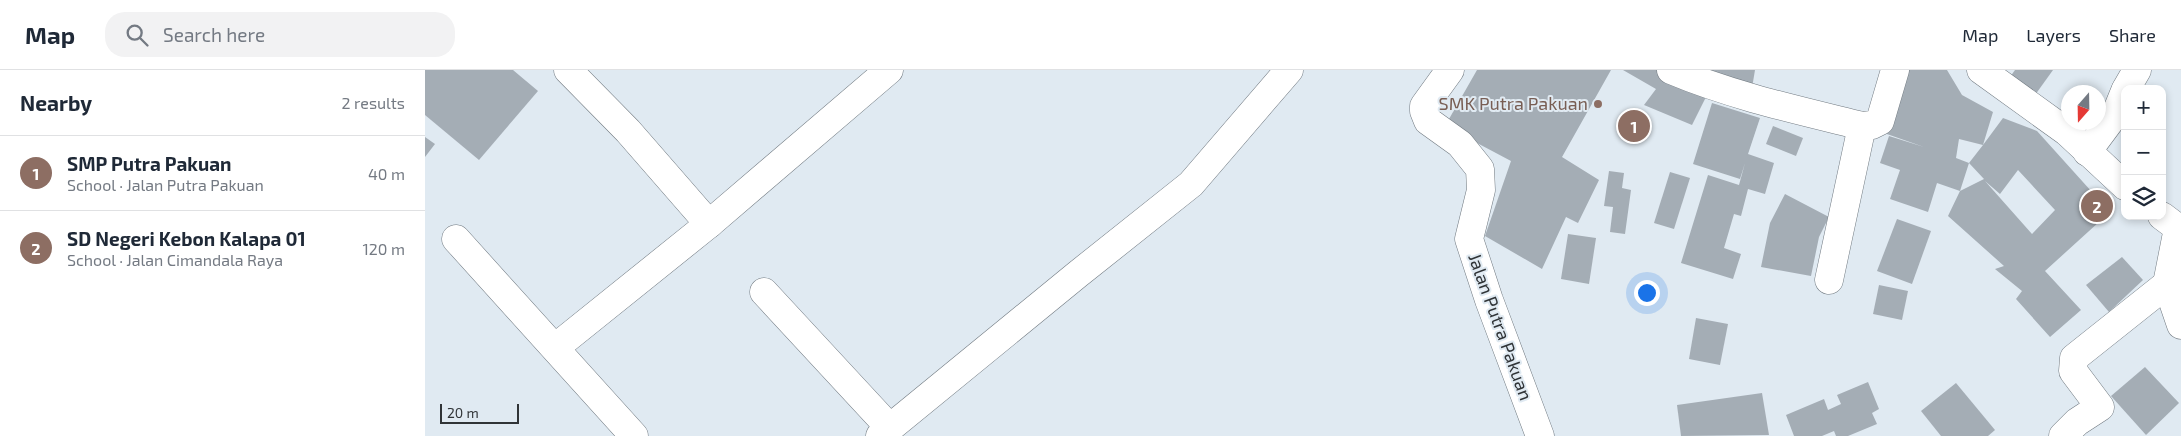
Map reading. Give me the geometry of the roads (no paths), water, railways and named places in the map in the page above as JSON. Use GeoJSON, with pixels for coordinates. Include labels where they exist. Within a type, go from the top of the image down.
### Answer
{"type":"FeatureCollection","features":[{"type":"Feature","properties":{"kind":"street"},"geometry":{"type":"LineString","coordinates":[[568,70],[628,131],[709,224]]}},
{"type":"Feature","properties":{"kind":"street"},"geometry":{"type":"LineString","coordinates":[[556,347],[709,224],[889,70]]}},
{"type":"Feature","properties":{"kind":"street"},"geometry":{"type":"LineString","coordinates":[[764,292],[885,432],[1191,184],[1289,70]]}},
{"type":"Feature","properties":{"kind":"street","name":"Jalan Putra Pakuan"},"geometry":{"type":"LineString","coordinates":[[1450,70],[1424,106],[1423,111],[1427,121],[1460,144],[1480,169],[1481,190],[1469,239],[1489,300],[1540,436]]}},
{"type":"Feature","properties":{"kind":"street"},"geometry":{"type":"LineString","coordinates":[[1671,70],[1729,92],[1862,126],[1872,125],[1880,121],[1895,70]]}},
{"type":"Feature","properties":{"kind":"street"},"geometry":{"type":"LineString","coordinates":[[1981,70],[2067,132],[2121,182]]}},
{"type":"Feature","properties":{"kind":"street"},"geometry":{"type":"LineString","coordinates":[[2128,85],[2137,70]]}},
{"type":"Feature","properties":{"kind":"street"},"geometry":{"type":"LineString","coordinates":[[2087,152],[2116,113],[2121,100]]}},
{"type":"Feature","properties":{"kind":"street"},"geometry":{"type":"LineString","coordinates":[[1829,280],[1862,126]]}},
{"type":"Feature","properties":{"kind":"street"},"geometry":{"type":"LineString","coordinates":[[2174,223],[2167,284],[2181,325]]}},
{"type":"Feature","properties":{"kind":"street"},"geometry":{"type":"LineString","coordinates":[[456,239],[556,347],[634,436]]}},
{"type":"Feature","properties":{"kind":"street"},"geometry":{"type":"LineString","coordinates":[[2063,436],[2077,422],[2100,407],[2073,371],[2073,358],[2167,284]]}},
{"type":"Feature","properties":{"kind":"place","name":"SMK Putra Pakuan"},"geometry":{"type":"Point","coordinates":[1598,104]}},
{"type":"Feature","properties":{"kind":"place","name":"SMP Putra Pakuan"},"geometry":{"type":"Point","coordinates":[1634,126]}},
{"type":"Feature","properties":{"kind":"place","name":"SD Negeri Kebon Kalapa 01"},"geometry":{"type":"Point","coordinates":[2097,206]}}]}
